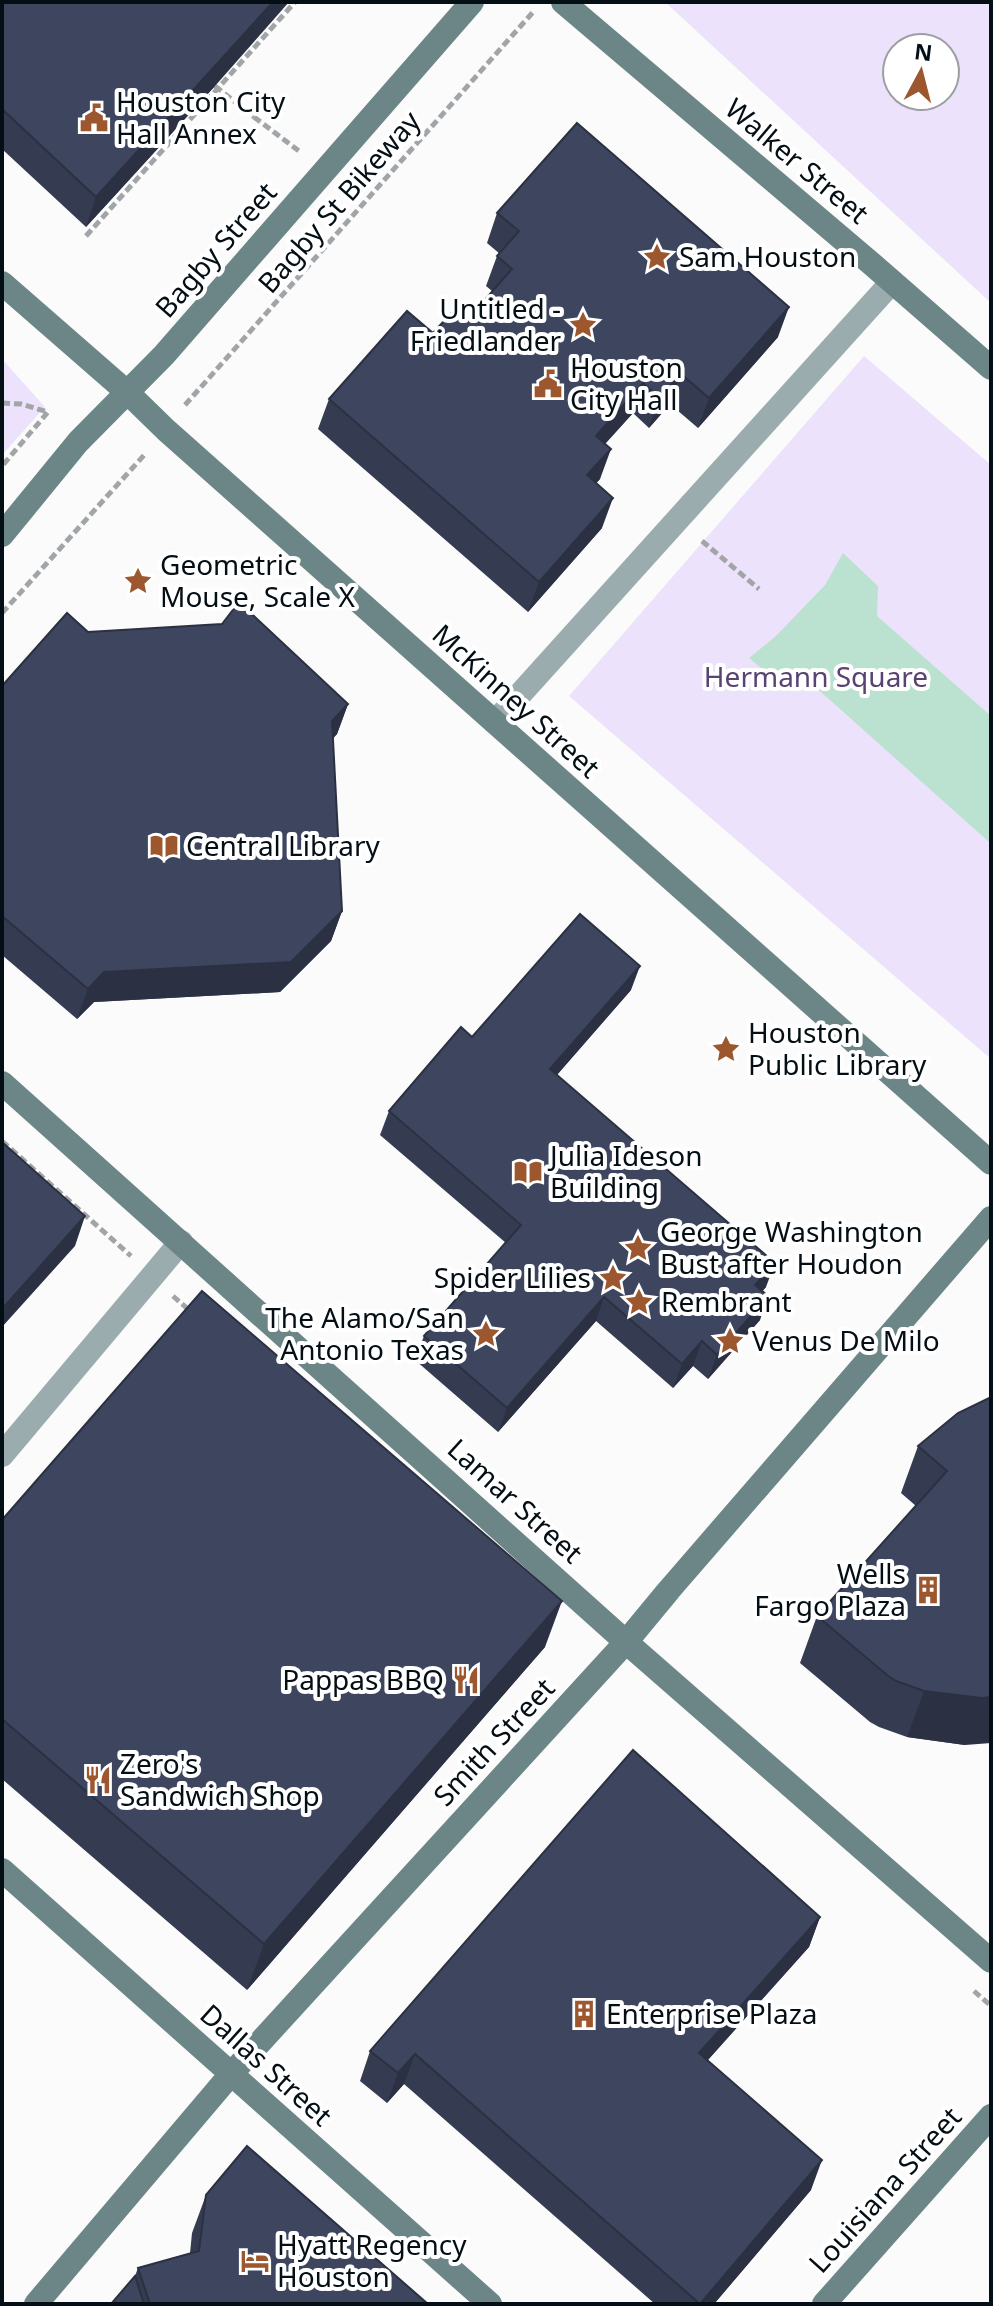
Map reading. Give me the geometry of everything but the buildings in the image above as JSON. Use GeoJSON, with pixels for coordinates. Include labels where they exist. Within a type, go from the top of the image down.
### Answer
{"type":"FeatureCollection","features":[{"type":"Feature","properties":{"kind":"street","name":"Bagby Street"},"geometry":{"type":"LineString","coordinates":[[2,535],[78,442],[164,355],[472,2]]}},
{"type":"Feature","properties":{"kind":"street","name":"Walker Street"},"geometry":{"type":"LineString","coordinates":[[563,2],[991,368]]}},
{"type":"Feature","properties":{"kind":"street"},"geometry":{"type":"LineString","coordinates":[[495,722],[892,282]]}},
{"type":"Feature","properties":{"kind":"street","name":"McKinney Street"},"geometry":{"type":"LineString","coordinates":[[2,283],[991,1163]]}},
{"type":"Feature","properties":{"kind":"street","name":"Lamar Street"},"geometry":{"type":"LineString","coordinates":[[2,1083],[626,1642],[991,1961]]}},
{"type":"Feature","properties":{"kind":"street","name":"Smith Street"},"geometry":{"type":"LineString","coordinates":[[36,2304],[231,2074],[626,1642],[991,1218]]}},
{"type":"Feature","properties":{"kind":"street"},"geometry":{"type":"LineString","coordinates":[[2,1455],[181,1242]]}},
{"type":"Feature","properties":{"kind":"street","name":"Dallas Street"},"geometry":{"type":"LineString","coordinates":[[2,1870],[490,2304]]}},
{"type":"Feature","properties":{"kind":"street","name":"Louisiana Street"},"geometry":{"type":"LineString","coordinates":[[824,2304],[991,2116]]}},
{"type":"Feature","properties":{"kind":"path"},"geometry":{"type":"LineString","coordinates":[[86,236],[295,2]]}},
{"type":"Feature","properties":{"kind":"path","name":"Bagby St Bikeway"},"geometry":{"type":"LineString","coordinates":[[186,405],[522,25]]}},
{"type":"Feature","properties":{"kind":"path"},"geometry":{"type":"LineString","coordinates":[[215,86],[325,171]]}},
{"type":"Feature","properties":{"kind":"path"},"geometry":{"type":"LineString","coordinates":[[2,403],[21,404],[48,412],[2,466]]}},
{"type":"Feature","properties":{"kind":"path"},"geometry":{"type":"LineString","coordinates":[[2,613],[132,468]]}},
{"type":"Feature","properties":{"kind":"path"},"geometry":{"type":"LineString","coordinates":[[702,541],[759,589]]}},
{"type":"Feature","properties":{"kind":"path"},"geometry":{"type":"LineString","coordinates":[[2,1141],[116,1243]]}},
{"type":"Feature","properties":{"kind":"green space"},"geometry":{"type":"Polygon","coordinates":[[[665,2],[991,2],[991,303],[665,2]]]}},
{"type":"Feature","properties":{"kind":"green space","name":"Hermann Square"},"geometry":{"type":"Polygon","coordinates":[[[864,356],[991,465],[991,1059],[569,696],[864,356]]]}},
{"type":"Feature","properties":{"kind":"green space"},"geometry":{"type":"Polygon","coordinates":[[[2,359],[45,407],[2,455],[2,359]]]}},
{"type":"Feature","properties":{"kind":"shaded area"},"geometry":{"type":"Polygon","coordinates":[[[843,553],[878,586],[877,616],[991,716],[991,842],[812,684],[784,687],[749,658],[776,636],[825,585],[843,553]]]}},
{"type":"Feature","properties":{"kind":"place","name":"Houston City Hall Annex"},"geometry":{"type":"Point","coordinates":[94,118]}},
{"type":"Feature","properties":{"kind":"place","name":"Sam Houston"},"geometry":{"type":"Point","coordinates":[657,257]}},
{"type":"Feature","properties":{"kind":"place","name":"Untitled - Friedlander"},"geometry":{"type":"Point","coordinates":[583,325]}},
{"type":"Feature","properties":{"kind":"place","name":"Houston City Hall"},"geometry":{"type":"Point","coordinates":[548,384]}},
{"type":"Feature","properties":{"kind":"place","name":"Geometric Mouse, Scale X"},"geometry":{"type":"Point","coordinates":[138,581]}},
{"type":"Feature","properties":{"kind":"place","name":"Central Library"},"geometry":{"type":"Point","coordinates":[164,846]}},
{"type":"Feature","properties":{"kind":"place","name":"Houston Public Library"},"geometry":{"type":"Point","coordinates":[726,1049]}},
{"type":"Feature","properties":{"kind":"place","name":"Julia Ideson Building"},"geometry":{"type":"Point","coordinates":[528,1172]}},
{"type":"Feature","properties":{"kind":"place","name":"George Washington Bust after Houdon"},"geometry":{"type":"Point","coordinates":[638,1248]}},
{"type":"Feature","properties":{"kind":"place","name":"Spider Lilies"},"geometry":{"type":"Point","coordinates":[613,1278]}},
{"type":"Feature","properties":{"kind":"place","name":"Rembrant"},"geometry":{"type":"Point","coordinates":[639,1302]}},
{"type":"Feature","properties":{"kind":"place","name":"The Alamo/San Antonio Texas"},"geometry":{"type":"Point","coordinates":[486,1334]}},
{"type":"Feature","properties":{"kind":"place","name":"Venus De Milo"},"geometry":{"type":"Point","coordinates":[730,1341]}},
{"type":"Feature","properties":{"kind":"place","name":"Wells Fargo Plaza"},"geometry":{"type":"Point","coordinates":[928,1590]}},
{"type":"Feature","properties":{"kind":"place","name":"Pappas BBQ"},"geometry":{"type":"Point","coordinates":[466,1680]}},
{"type":"Feature","properties":{"kind":"place","name":"Zero's Sandwich Shop"},"geometry":{"type":"Point","coordinates":[98,1780]}},
{"type":"Feature","properties":{"kind":"place","name":"Enterprise Plaza"},"geometry":{"type":"Point","coordinates":[584,2014]}},
{"type":"Feature","properties":{"kind":"place","name":"Hyatt Regency Houston"},"geometry":{"type":"Point","coordinates":[255,2261]}}]}
